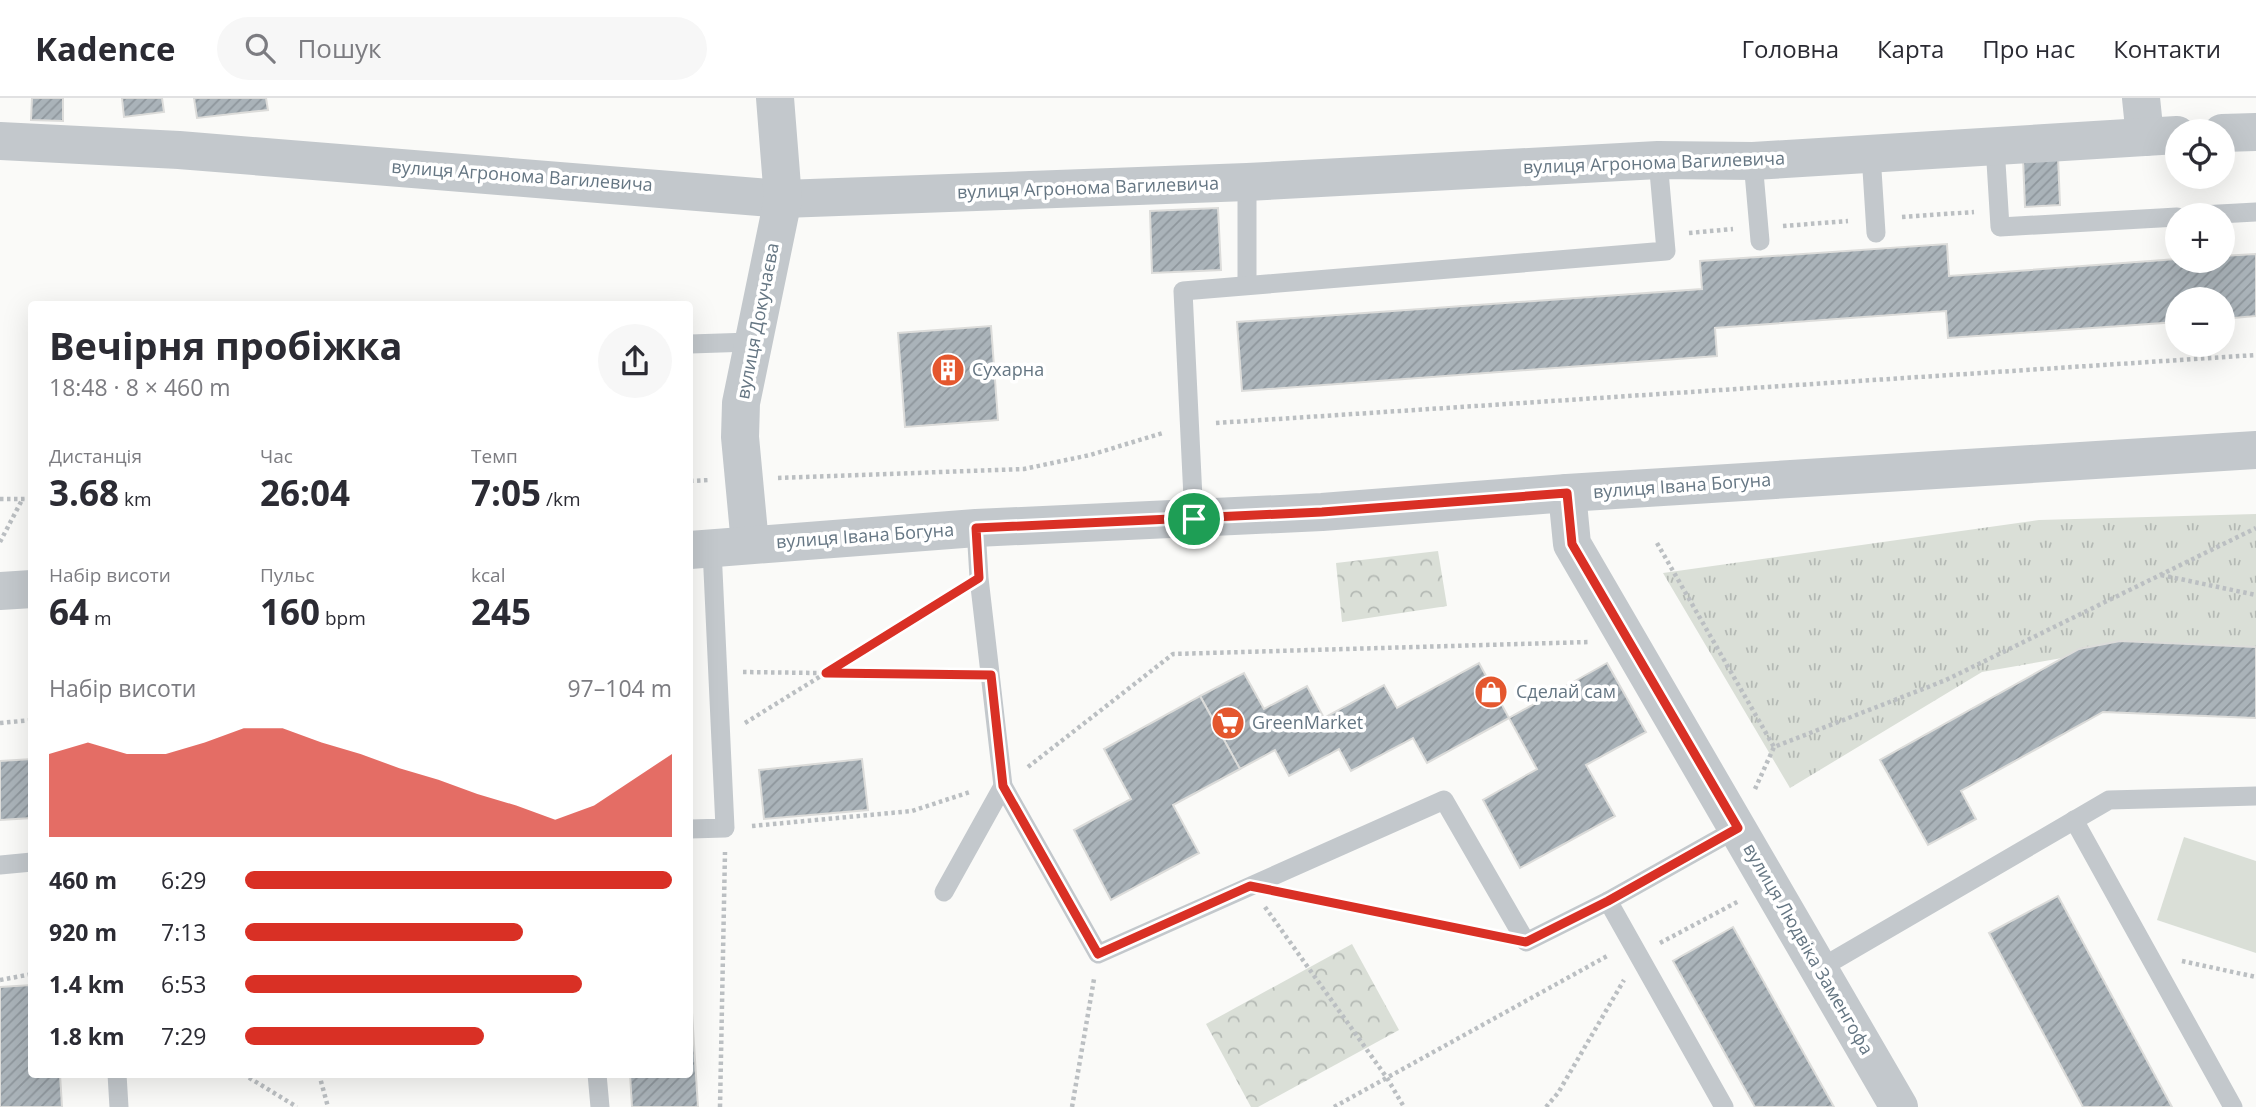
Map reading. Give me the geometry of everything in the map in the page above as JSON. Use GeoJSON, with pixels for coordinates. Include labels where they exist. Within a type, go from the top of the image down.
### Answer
{"type":"FeatureCollection","features":[{"type":"Feature","properties":{"kind":"street","name":"вулиця Докучаєва"},"geometry":{"type":"LineString","coordinates":[[750,544],[741,403],[751,342],[783,199],[775,98]]}},
{"type":"Feature","properties":{"kind":"street"},"geometry":{"type":"LineString","coordinates":[[2141,98],[2161,136]]}},
{"type":"Feature","properties":{"kind":"street"},"geometry":{"type":"LineString","coordinates":[[2235,133],[2256,132]]}},
{"type":"Feature","properties":{"kind":"street","name":"вулиця Агронома Вагилевича"},"geometry":{"type":"LineString","coordinates":[[0,141],[179,150],[783,199],[1247,182],[1658,160],[1753,161],[2161,136]]}},
{"type":"Feature","properties":{"kind":"street","name":"вулиця Івана Богуна"},"geometry":{"type":"LineString","coordinates":[[701,549],[976,528],[1194,519],[2256,450]]}},
{"type":"Feature","properties":{"kind":"street","name":"вулиця Людвіка Заменгофа"},"geometry":{"type":"LineString","coordinates":[[1567,493],[1572,544],[1899,1107]]}},
{"type":"Feature","properties":{"kind":"street"},"geometry":{"type":"LineString","coordinates":[[0,591],[28,589]]}},
{"type":"Feature","properties":{"kind":"lane"},"geometry":{"type":"LineString","coordinates":[[1995,146],[2000,227],[2165,218]]}},
{"type":"Feature","properties":{"kind":"lane"},"geometry":{"type":"LineString","coordinates":[[1871,154],[1876,226]]}},
{"type":"Feature","properties":{"kind":"lane"},"geometry":{"type":"LineString","coordinates":[[1194,519],[1183,292],[1666,251],[1658,160]]}},
{"type":"Feature","properties":{"kind":"lane"},"geometry":{"type":"LineString","coordinates":[[1753,161],[1759,234]]}},
{"type":"Feature","properties":{"kind":"lane"},"geometry":{"type":"LineString","coordinates":[[1247,182],[1247,285]]}},
{"type":"Feature","properties":{"kind":"lane"},"geometry":{"type":"LineString","coordinates":[[2235,213],[2256,212]]}},
{"type":"Feature","properties":{"kind":"lane"},"geometry":{"type":"LineString","coordinates":[[693,344],[751,342]]}},
{"type":"Feature","properties":{"kind":"lane"},"geometry":{"type":"LineString","coordinates":[[976,528],[979,578],[1003,786],[1098,954],[1444,800],[1526,942],[1608,901],[1738,828]]}},
{"type":"Feature","properties":{"kind":"lane"},"geometry":{"type":"LineString","coordinates":[[693,829],[725,828],[718,671],[701,549]]}},
{"type":"Feature","properties":{"kind":"lane"},"geometry":{"type":"LineString","coordinates":[[944,892],[1003,786]]}},
{"type":"Feature","properties":{"kind":"lane"},"geometry":{"type":"LineString","coordinates":[[1819,969],[2109,800],[2256,796]]}},
{"type":"Feature","properties":{"kind":"lane"},"geometry":{"type":"LineString","coordinates":[[2074,820],[2233,1107]]}},
{"type":"Feature","properties":{"kind":"lane"},"geometry":{"type":"LineString","coordinates":[[0,865],[28,862]]}},
{"type":"Feature","properties":{"kind":"lane"},"geometry":{"type":"LineString","coordinates":[[1608,901],[1718,1105]]}},
{"type":"Feature","properties":{"kind":"lane"},"geometry":{"type":"LineString","coordinates":[[117,1078],[119,1107]]}},
{"type":"Feature","properties":{"kind":"lane"},"geometry":{"type":"LineString","coordinates":[[597,1078],[600,1107]]}},
{"type":"Feature","properties":{"kind":"path"},"geometry":{"type":"LineString","coordinates":[[1665,234],[1759,234],[1876,226],[1999,210]]}},
{"type":"Feature","properties":{"kind":"path"},"geometry":{"type":"LineString","coordinates":[[745,479],[1024,470],[1090,455],[1189,425],[2256,355]]}},
{"type":"Feature","properties":{"kind":"path"},"geometry":{"type":"LineString","coordinates":[[0,542],[23,498]]}},
{"type":"Feature","properties":{"kind":"path"},"geometry":{"type":"LineString","coordinates":[[0,499],[28,499]]}},
{"type":"Feature","properties":{"kind":"path"},"geometry":{"type":"LineString","coordinates":[[1657,543],[1774,747],[1946,680],[2256,528]]}},
{"type":"Feature","properties":{"kind":"path"},"geometry":{"type":"LineString","coordinates":[[2160,575],[2256,595]]}},
{"type":"Feature","properties":{"kind":"path"},"geometry":{"type":"LineString","coordinates":[[721,738],[979,578]]}},
{"type":"Feature","properties":{"kind":"path"},"geometry":{"type":"LineString","coordinates":[[720,1107],[725,828],[912,811],[967,792],[1003,786],[1173,654],[1596,642]]}},
{"type":"Feature","properties":{"kind":"path"},"geometry":{"type":"LineString","coordinates":[[718,671],[991,675]]}},
{"type":"Feature","properties":{"kind":"path"},"geometry":{"type":"LineString","coordinates":[[0,723],[28,720]]}},
{"type":"Feature","properties":{"kind":"path"},"geometry":{"type":"LineString","coordinates":[[1250,886],[1526,942]]}},
{"type":"Feature","properties":{"kind":"path"},"geometry":{"type":"LineString","coordinates":[[1250,886],[1387,1078],[1404,1107]]}},
{"type":"Feature","properties":{"kind":"path"},"geometry":{"type":"LineString","coordinates":[[1334,1107],[1635,948],[1741,900]]}},
{"type":"Feature","properties":{"kind":"path"},"geometry":{"type":"LineString","coordinates":[[1546,1107],[1558,1093],[1635,948]]}},
{"type":"Feature","properties":{"kind":"path"},"geometry":{"type":"LineString","coordinates":[[1072,1107],[1098,954]]}},
{"type":"Feature","properties":{"kind":"path"},"geometry":{"type":"LineString","coordinates":[[0,980],[28,975]]}},
{"type":"Feature","properties":{"kind":"path"},"geometry":{"type":"LineString","coordinates":[[250,1078],[298,1107]]}},
{"type":"Feature","properties":{"kind":"path"},"geometry":{"type":"LineString","coordinates":[[320,1078],[328,1107]]}},
{"type":"Feature","properties":{"kind":"green space"},"geometry":{"type":"Polygon","coordinates":[[[2256,514],[2256,649],[2085,654],[1982,672],[1790,788],[1663,573],[2039,520],[2256,514]]]}},
{"type":"Feature","properties":{"kind":"green space"},"geometry":{"type":"Polygon","coordinates":[[[1438,551],[1447,606],[1342,622],[1336,563],[1438,551]]]}},
{"type":"Feature","properties":{"kind":"green space"},"geometry":{"type":"Polygon","coordinates":[[[2184,837],[2256,861],[2256,953],[2157,920],[2184,837]]]}},
{"type":"Feature","properties":{"kind":"green space"},"geometry":{"type":"Polygon","coordinates":[[[1352,944],[1399,1030],[1258,1107],[1251,1107],[1206,1024],[1352,944]]]}},
{"type":"Feature","properties":{"kind":"building"},"geometry":{"type":"Polygon","coordinates":[[[32,98],[63,98],[63,121],[31,120],[32,98]]]}},
{"type":"Feature","properties":{"kind":"building"},"geometry":{"type":"Polygon","coordinates":[[[122,98],[162,98],[164,112],[124,117],[122,98]]]}},
{"type":"Feature","properties":{"kind":"building"},"geometry":{"type":"Polygon","coordinates":[[[194,98],[266,98],[268,110],[197,118],[194,98]]]}},
{"type":"Feature","properties":{"kind":"building"},"geometry":{"type":"Polygon","coordinates":[[[2058,156],[2060,205],[2025,207],[2023,158],[2058,156]]]}},
{"type":"Feature","properties":{"kind":"building"},"geometry":{"type":"Polygon","coordinates":[[[1218,208],[1221,270],[1152,273],[1150,211],[1218,208]]]}},
{"type":"Feature","properties":{"kind":"building"},"geometry":{"type":"Polygon","coordinates":[[[1947,244],[1949,276],[2165,260],[2165,273],[2235,273],[2235,255],[2256,254],[2256,316],[2235,318],[2235,287],[2165,287],[2165,323],[1948,338],[1946,311],[1715,328],[1717,356],[1242,391],[1237,322],[1702,289],[1700,261],[1947,244]]]}},
{"type":"Feature","properties":{"kind":"building","name":"Сухарна"},"geometry":{"type":"Polygon","coordinates":[[[991,326],[998,420],[905,427],[898,333],[991,326]]]}},
{"type":"Feature","properties":{"kind":"building"},"geometry":{"type":"Polygon","coordinates":[[[2120,641],[2256,647],[2256,718],[2103,712],[1961,791],[1976,819],[1928,845],[1880,760],[2079,649],[2120,641]]]}},
{"type":"Feature","properties":{"kind":"building"},"geometry":{"type":"Polygon","coordinates":[[[1479,663],[1509,718],[1427,763],[1413,738],[1351,771],[1339,749],[1289,776],[1275,750],[1240,769],[1200,696],[1244,673],[1264,709],[1307,686],[1324,718],[1384,685],[1397,708],[1479,663]]]}},
{"type":"Feature","properties":{"kind":"building"},"geometry":{"type":"Polygon","coordinates":[[[1607,663],[1646,732],[1586,765],[1615,816],[1520,868],[1483,800],[1537,769],[1509,718],[1607,663]]]}},
{"type":"Feature","properties":{"kind":"building"},"geometry":{"type":"Polygon","coordinates":[[[1200,696],[1240,769],[1173,805],[1199,853],[1111,900],[1074,830],[1131,799],[1104,749],[1200,696]]]}},
{"type":"Feature","properties":{"kind":"building"},"geometry":{"type":"Polygon","coordinates":[[[28,759],[28,818],[0,820],[0,761],[28,759]]]}},
{"type":"Feature","properties":{"kind":"building"},"geometry":{"type":"Polygon","coordinates":[[[862,759],[868,810],[764,819],[759,770],[862,759]]]}},
{"type":"Feature","properties":{"kind":"building"},"geometry":{"type":"Polygon","coordinates":[[[2058,896],[2172,1107],[2083,1107],[1989,933],[2058,896]]]}},
{"type":"Feature","properties":{"kind":"building"},"geometry":{"type":"Polygon","coordinates":[[[1733,927],[1834,1107],[1755,1107],[1673,961],[1733,927]]]}},
{"type":"Feature","properties":{"kind":"building"},"geometry":{"type":"Polygon","coordinates":[[[28,985],[28,1078],[60,1078],[62,1107],[0,1107],[0,987],[28,985]]]}},
{"type":"Feature","properties":{"kind":"building"},"geometry":{"type":"Polygon","coordinates":[[[693,1028],[698,1107],[632,1107],[630,1078],[693,1078],[693,1028]]]}},
{"type":"Feature","properties":{"kind":"place","name":"Сухарна"},"geometry":{"type":"Point","coordinates":[948,370]}},
{"type":"Feature","properties":{"kind":"place","name":"Сделай сам"},"geometry":{"type":"Point","coordinates":[1491,692]}},
{"type":"Feature","properties":{"kind":"place","name":"GreenMarket"},"geometry":{"type":"Point","coordinates":[1228,723]}},
{"type":"Feature","properties":{"kind":"route"},"geometry":{"type":"LineString","coordinates":[[1567,493],[1572,544],[1738,828],[1608,901],[1526,942],[1250,886],[1098,954],[1003,786],[991,675],[826,673],[979,578],[976,528],[1194,519],[1567,493]]}}]}
